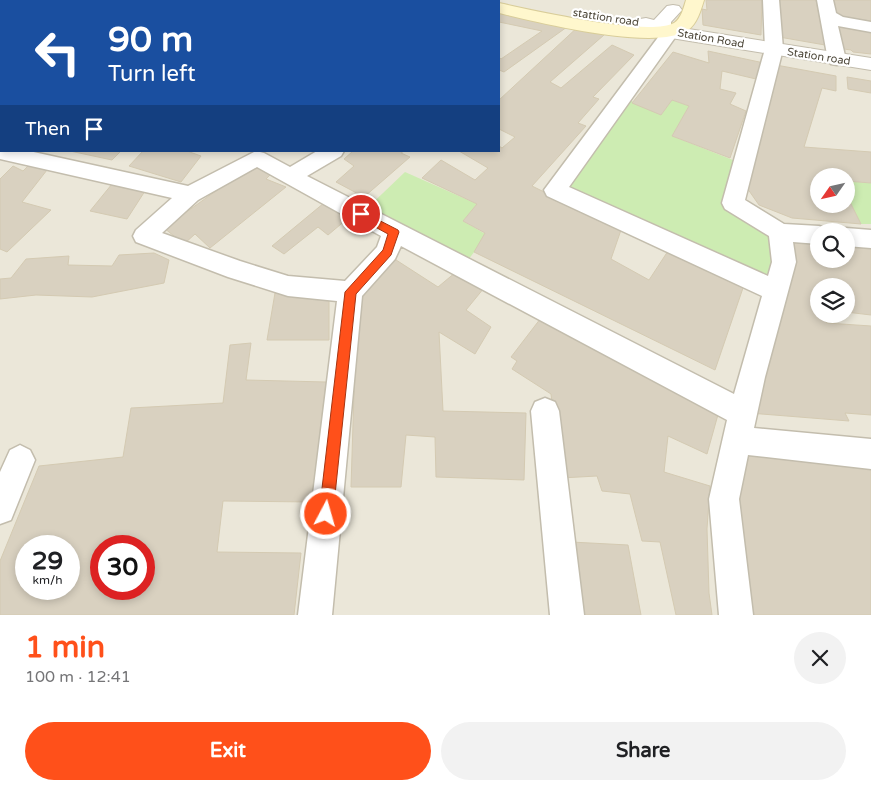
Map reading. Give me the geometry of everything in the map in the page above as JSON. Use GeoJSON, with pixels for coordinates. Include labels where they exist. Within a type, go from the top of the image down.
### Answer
{"type":"FeatureCollection","features":[{"type":"Feature","properties":{"kind":"main road","name":"stattion road"},"geometry":{"type":"LineString","coordinates":[[507,0],[624,21],[646,23]]}},
{"type":"Feature","properties":{"kind":"main road"},"geometry":{"type":"LineString","coordinates":[[671,32],[682,26],[689,16],[695,0]]}},
{"type":"Feature","properties":{"kind":"main road"},"geometry":{"type":"LineString","coordinates":[[646,23],[662,19],[676,5]]}},
{"type":"Feature","properties":{"kind":"main road","name":"Station Road"},"geometry":{"type":"LineString","coordinates":[[500,8],[612,28],[655,33],[671,32]]}},
{"type":"Feature","properties":{"kind":"street"},"geometry":{"type":"LineString","coordinates":[[771,0],[774,49],[733,203],[780,232],[810,234]]}},
{"type":"Feature","properties":{"kind":"street"},"geometry":{"type":"LineString","coordinates":[[671,32],[662,27],[662,21],[676,5]]}},
{"type":"Feature","properties":{"kind":"street"},"geometry":{"type":"LineString","coordinates":[[826,8],[839,21],[871,27]]}},
{"type":"Feature","properties":{"kind":"street"},"geometry":{"type":"LineString","coordinates":[[826,8],[837,60]]}},
{"type":"Feature","properties":{"kind":"street"},"geometry":{"type":"LineString","coordinates":[[646,23],[671,32]]}},
{"type":"Feature","properties":{"kind":"street"},"geometry":{"type":"LineString","coordinates":[[671,32],[555,190],[776,291]]}},
{"type":"Feature","properties":{"kind":"street","name":"Station Road"},"geometry":{"type":"LineString","coordinates":[[671,32],[774,49]]}},
{"type":"Feature","properties":{"kind":"street","name":"Station road"},"geometry":{"type":"LineString","coordinates":[[774,49],[867,64]]}},
{"type":"Feature","properties":{"kind":"street"},"geometry":{"type":"LineString","coordinates":[[0,152],[190,194]]}},
{"type":"Feature","properties":{"kind":"street"},"geometry":{"type":"LineString","coordinates":[[290,176],[332,152]]}},
{"type":"Feature","properties":{"kind":"street"},"geometry":{"type":"LineString","coordinates":[[350,292],[288,286],[236,270],[144,236],[190,194],[257,158],[394,232],[740,426],[871,454]]}},
{"type":"Feature","properties":{"kind":"street"},"geometry":{"type":"LineString","coordinates":[[315,615],[350,292],[387,252],[394,232]]}},
{"type":"Feature","properties":{"kind":"street"},"geometry":{"type":"LineString","coordinates":[[736,615],[724,499],[751,377],[784,262],[780,232]]}},
{"type":"Feature","properties":{"kind":"street"},"geometry":{"type":"LineString","coordinates":[[855,238],[871,239]]}},
{"type":"Feature","properties":{"kind":"street"},"geometry":{"type":"LineString","coordinates":[[545,410],[566,615]]}},
{"type":"Feature","properties":{"kind":"street"},"geometry":{"type":"LineString","coordinates":[[0,509],[20,460]]}},
{"type":"Feature","properties":{"kind":"shaded area"},"geometry":{"type":"Polygon","coordinates":[[[500,0],[871,0],[871,615],[0,615],[0,152],[500,152],[500,0]]]}},
{"type":"Feature","properties":{"kind":"green space"},"geometry":{"type":"Polygon","coordinates":[[[623,97],[661,115],[672,100],[689,106],[672,136],[743,164],[733,203],[780,232],[776,291],[555,190],[623,97]]]}},
{"type":"Feature","properties":{"kind":"green space"},"geometry":{"type":"Polygon","coordinates":[[[405,172],[477,204],[463,221],[487,235],[462,268],[361,214],[405,172]]]}},
{"type":"Feature","properties":{"kind":"green space"},"geometry":{"type":"Polygon","coordinates":[[[855,182],[871,183],[871,224],[861,224],[855,212],[855,182]]]}},
{"type":"Feature","properties":{"kind":"building"},"geometry":{"type":"Polygon","coordinates":[[[706,0],[762,0],[761,35],[703,25],[702,9],[707,10],[706,0]]]}},
{"type":"Feature","properties":{"kind":"building"},"geometry":{"type":"Polygon","coordinates":[[[776,0],[816,0],[825,45],[779,37],[776,0]]]}},
{"type":"Feature","properties":{"kind":"building"},"geometry":{"type":"Polygon","coordinates":[[[831,0],[871,0],[871,21],[835,16],[831,0]]]}},
{"type":"Feature","properties":{"kind":"building"},"geometry":{"type":"Polygon","coordinates":[[[500,13],[567,27],[504,72],[500,70],[500,58],[542,31],[500,22],[500,13]]]}},
{"type":"Feature","properties":{"kind":"building"},"geometry":{"type":"Polygon","coordinates":[[[835,23],[871,29],[871,54],[844,49],[845,51],[840,50],[835,23]]]}},
{"type":"Feature","properties":{"kind":"building"},"geometry":{"type":"Polygon","coordinates":[[[580,25],[604,35],[550,82],[561,88],[612,45],[634,55],[593,97],[599,99],[578,123],[586,126],[532,186],[621,230],[611,259],[649,280],[668,251],[744,285],[715,370],[474,252],[485,233],[463,221],[477,204],[422,178],[441,160],[475,180],[488,168],[461,152],[500,152],[500,147],[502,148],[515,137],[500,130],[500,99],[580,25]]]}},
{"type":"Feature","properties":{"kind":"building"},"geometry":{"type":"Polygon","coordinates":[[[708,51],[764,63],[756,79],[722,71],[720,89],[736,93],[730,104],[746,111],[730,158],[672,136],[689,106],[672,100],[661,115],[632,103],[673,52],[709,63],[708,51]]]}},
{"type":"Feature","properties":{"kind":"building"},"geometry":{"type":"Polygon","coordinates":[[[776,65],[836,76],[836,91],[822,88],[804,147],[871,152],[871,183],[855,182],[855,168],[810,168],[810,213],[855,212],[861,224],[792,218],[759,205],[745,185],[776,65]]]}},
{"type":"Feature","properties":{"kind":"building"},"geometry":{"type":"Polygon","coordinates":[[[847,77],[871,81],[871,93],[848,89],[847,77]]]}},
{"type":"Feature","properties":{"kind":"building"},"geometry":{"type":"Polygon","coordinates":[[[75,152],[120,152],[112,160],[75,152]]]}},
{"type":"Feature","properties":{"kind":"building"},"geometry":{"type":"Polygon","coordinates":[[[142,152],[190,152],[201,156],[181,182],[129,166],[142,152]]]}},
{"type":"Feature","properties":{"kind":"building"},"geometry":{"type":"Polygon","coordinates":[[[352,152],[402,152],[401,153],[410,157],[364,197],[336,182],[354,166],[344,159],[352,152]]]}},
{"type":"Feature","properties":{"kind":"building"},"geometry":{"type":"Polygon","coordinates":[[[258,161],[274,171],[266,179],[286,187],[210,248],[195,234],[184,244],[164,228],[258,161]]]}},
{"type":"Feature","properties":{"kind":"building"},"geometry":{"type":"Polygon","coordinates":[[[30,164],[47,170],[22,202],[51,210],[7,252],[0,249],[0,179],[13,166],[23,171],[30,164]]]}},
{"type":"Feature","properties":{"kind":"building"},"geometry":{"type":"Polygon","coordinates":[[[112,184],[145,191],[127,219],[90,211],[112,184]]]}},
{"type":"Feature","properties":{"kind":"building"},"geometry":{"type":"Polygon","coordinates":[[[324,203],[347,219],[328,235],[318,227],[284,254],[272,246],[324,203]]]}},
{"type":"Feature","properties":{"kind":"building"},"geometry":{"type":"Polygon","coordinates":[[[785,237],[810,239],[810,268],[855,268],[855,243],[871,244],[871,315],[855,313],[855,278],[810,278],[810,323],[871,326],[871,415],[845,413],[849,421],[749,413],[785,237]]]}},
{"type":"Feature","properties":{"kind":"building"},"geometry":{"type":"Polygon","coordinates":[[[154,253],[169,260],[164,283],[92,297],[36,295],[0,299],[0,279],[11,278],[26,259],[69,256],[68,265],[112,266],[119,255],[154,253]]]}},
{"type":"Feature","properties":{"kind":"building"},"geometry":{"type":"Polygon","coordinates":[[[393,258],[438,287],[456,272],[484,288],[466,310],[491,327],[475,354],[439,332],[443,411],[526,413],[524,480],[436,477],[435,437],[406,435],[401,487],[351,487],[357,298],[393,258]]]}},
{"type":"Feature","properties":{"kind":"building"},"geometry":{"type":"Polygon","coordinates":[[[275,293],[329,297],[329,340],[267,340],[275,293]]]}},
{"type":"Feature","properties":{"kind":"building"},"geometry":{"type":"Polygon","coordinates":[[[544,314],[719,411],[707,454],[668,436],[664,472],[710,486],[707,529],[709,593],[712,615],[676,615],[660,542],[642,541],[630,494],[602,491],[597,476],[561,478],[551,394],[512,369],[517,361],[511,357],[544,314]]]}},
{"type":"Feature","properties":{"kind":"building"},"geometry":{"type":"Polygon","coordinates":[[[251,343],[246,380],[326,382],[312,502],[223,501],[217,552],[301,553],[294,615],[0,615],[0,561],[39,466],[123,457],[131,408],[223,403],[230,345],[251,343]]]}},
{"type":"Feature","properties":{"kind":"building"},"geometry":{"type":"Polygon","coordinates":[[[744,448],[871,462],[871,615],[745,615],[733,495],[744,448]]]}},
{"type":"Feature","properties":{"kind":"building"},"geometry":{"type":"Polygon","coordinates":[[[571,542],[628,545],[641,615],[577,615],[571,542]]]}},
{"type":"Feature","properties":{"kind":"route"},"geometry":{"type":"LineString","coordinates":[[326,514],[350,292],[387,252],[394,232],[361,214]]}}]}
